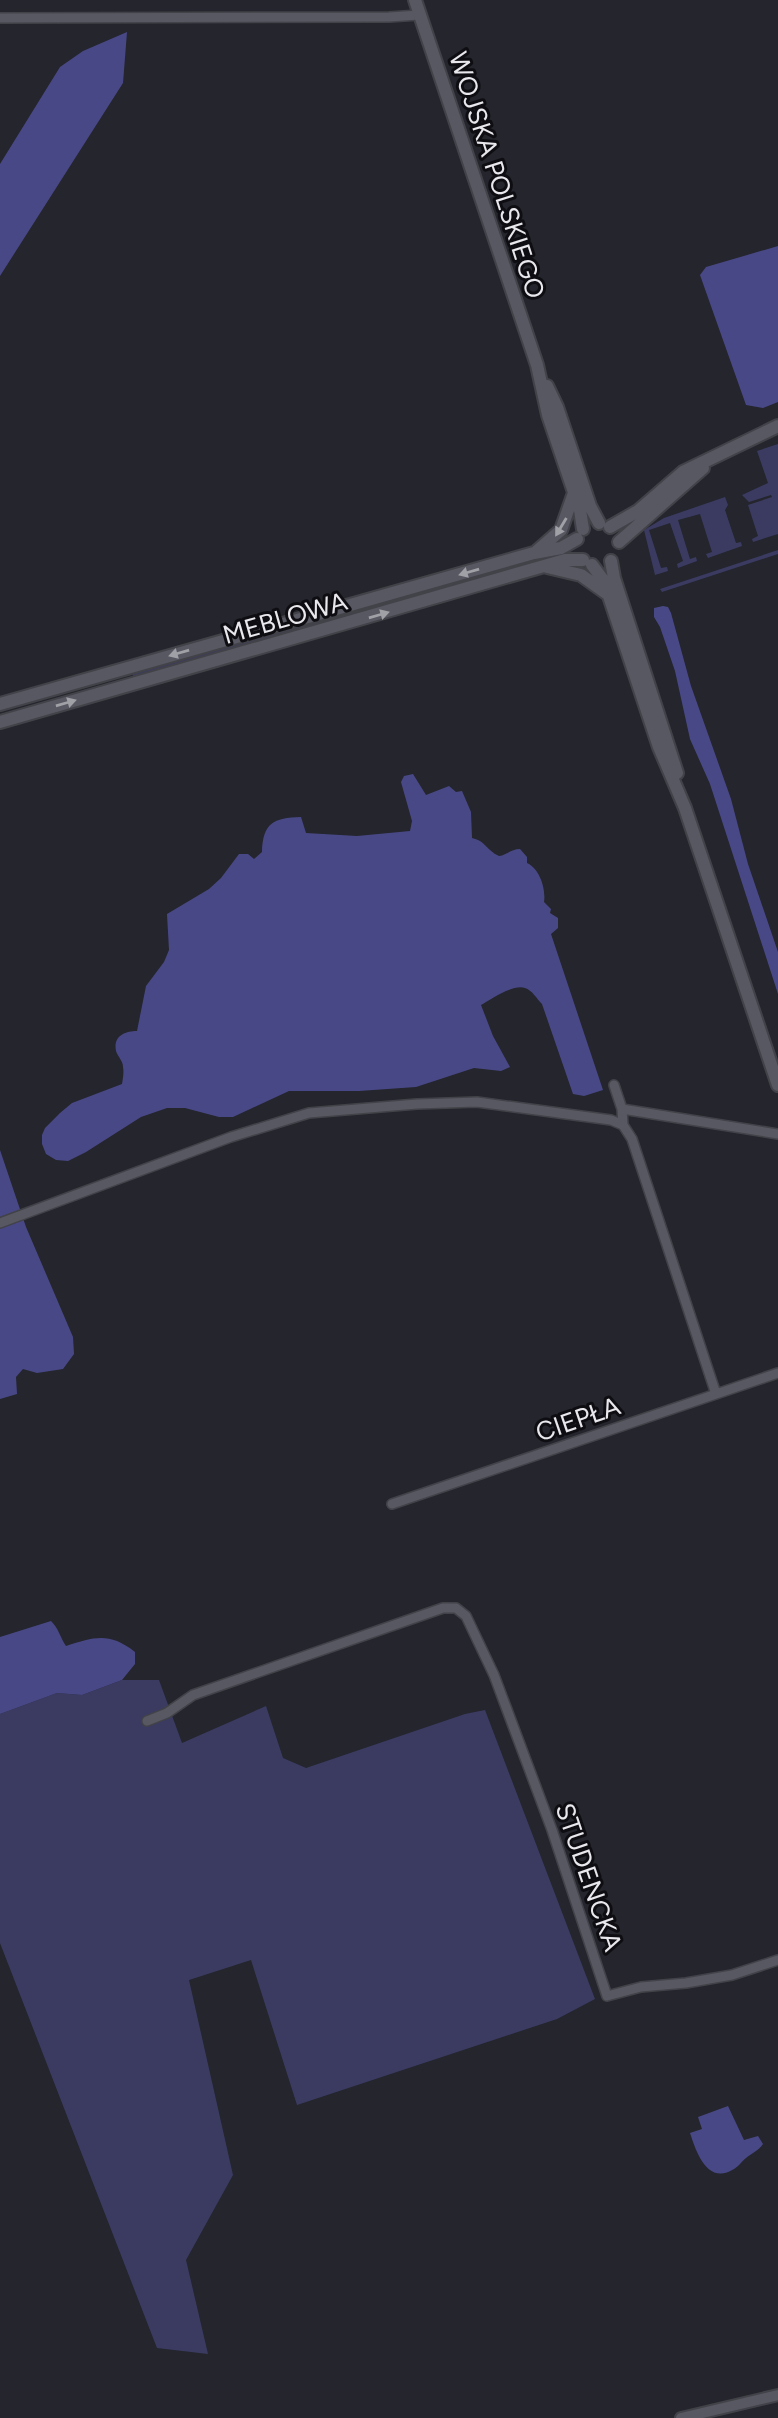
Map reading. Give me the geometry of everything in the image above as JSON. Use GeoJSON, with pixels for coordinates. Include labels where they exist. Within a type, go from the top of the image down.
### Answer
{"type":"FeatureCollection","features":[{"type":"Feature","properties":{"kind":"main road","name":"WOJSKA POLSKIEGO"},"geometry":{"type":"LineString","coordinates":[[415,0],[537,365],[548,415],[580,509],[580,534]]}},
{"type":"Feature","properties":{"kind":"main road","name":"WOJSKA POLSKIEGO"},"geometry":{"type":"LineString","coordinates":[[537,365],[557,407],[590,506],[604,525]]}},
{"type":"Feature","properties":{"kind":"main road"},"geometry":{"type":"LineString","coordinates":[[685,808],[659,747],[601,576],[578,552],[580,534],[592,524],[604,525],[638,511],[683,472],[778,426]]}},
{"type":"Feature","properties":{"kind":"main road"},"geometry":{"type":"LineString","coordinates":[[619,542],[722,452]]}},
{"type":"Feature","properties":{"kind":"main road"},"geometry":{"type":"LineString","coordinates":[[534,553],[561,530],[574,493]]}},
{"type":"Feature","properties":{"kind":"main road"},"geometry":{"type":"LineString","coordinates":[[588,562],[602,565],[611,561],[617,552],[619,542],[615,532],[604,525]]}},
{"type":"Feature","properties":{"kind":"main road","name":"MEBLOWA"},"geometry":{"type":"LineString","coordinates":[[0,704],[534,553],[561,548],[580,534]]}},
{"type":"Feature","properties":{"kind":"main road","name":"MEBLOWA"},"geometry":{"type":"LineString","coordinates":[[0,722],[565,560],[588,562]]}},
{"type":"Feature","properties":{"kind":"main road"},"geometry":{"type":"LineString","coordinates":[[611,561],[614,578],[667,737],[685,808],[778,1086]]}},
{"type":"Feature","properties":{"kind":"main road"},"geometry":{"type":"LineString","coordinates":[[547,567],[581,575],[609,596]]}},
{"type":"Feature","properties":{"kind":"street"},"geometry":{"type":"LineString","coordinates":[[0,18],[419,15]]}},
{"type":"Feature","properties":{"kind":"street"},"geometry":{"type":"LineString","coordinates":[[614,1085],[622,1109],[623,1125],[632,1139],[716,1394]]}},
{"type":"Feature","properties":{"kind":"street"},"geometry":{"type":"LineString","coordinates":[[0,1223],[242,1133],[309,1113],[477,1102],[611,1120],[623,1125]]}},
{"type":"Feature","properties":{"kind":"street"},"geometry":{"type":"LineString","coordinates":[[622,1109],[778,1134]]}},
{"type":"Feature","properties":{"kind":"street","name":"CIEPŁA"},"geometry":{"type":"LineString","coordinates":[[392,1504],[778,1373]]}},
{"type":"Feature","properties":{"kind":"street","name":"STUDENCKA"},"geometry":{"type":"LineString","coordinates":[[147,1721],[167,1713],[193,1695],[451,1607],[461,1611],[471,1623],[494,1675],[552,1830],[607,1996],[641,1987],[732,1975],[778,1960]]}},
{"type":"Feature","properties":{"kind":"street"},"geometry":{"type":"LineString","coordinates":[[681,2418],[778,2395]]}},
{"type":"Feature","properties":{"kind":"shaded area"},"geometry":{"type":"Polygon","coordinates":[[[127,32],[123,83],[0,276],[0,164],[60,67],[83,51],[127,32]]]}},
{"type":"Feature","properties":{"kind":"shaded area"},"geometry":{"type":"Polygon","coordinates":[[[778,246],[778,402],[763,408],[746,405],[700,275],[706,267],[778,246]]]}},
{"type":"Feature","properties":{"kind":"shaded area"},"geometry":{"type":"Polygon","coordinates":[[[778,444],[778,534],[753,542],[752,539],[758,536],[748,505],[772,497],[771,495],[749,502],[742,495],[768,483],[757,451],[778,444]]]}},
{"type":"Feature","properties":{"kind":"shaded area"},"geometry":{"type":"Polygon","coordinates":[[[725,497],[728,505],[725,510],[736,543],[741,542],[742,546],[708,558],[706,554],[712,552],[700,514],[678,520],[690,559],[696,557],[697,561],[678,568],[677,564],[683,561],[670,523],[649,530],[661,568],[667,567],[668,571],[655,575],[644,530],[664,518],[725,497]]]}},
{"type":"Feature","properties":{"kind":"shaded area"},"geometry":{"type":"Polygon","coordinates":[[[778,550],[778,554],[662,592],[660,589],[778,550]]]}},
{"type":"Feature","properties":{"kind":"shaded area"},"geometry":{"type":"Polygon","coordinates":[[[559,552],[560,559],[134,679],[132,673],[559,552]]]}},
{"type":"Feature","properties":{"kind":"shaded area"},"geometry":{"type":"Polygon","coordinates":[[[668,607],[671,613],[691,686],[731,799],[748,864],[778,952],[778,994],[710,784],[690,739],[675,671],[654,617],[654,608],[668,607]]]}},
{"type":"Feature","properties":{"kind":"shaded area"},"geometry":{"type":"Polygon","coordinates":[[[413,774],[426,795],[449,786],[456,792],[462,791],[471,812],[472,838],[499,856],[520,849],[527,857],[527,863],[539,875],[544,902],[551,909],[550,913],[558,918],[558,928],[551,934],[603,1090],[584,1096],[573,1094],[542,1004],[530,991],[520,987],[481,1005],[493,1036],[510,1067],[501,1071],[474,1068],[416,1087],[359,1091],[289,1091],[233,1117],[219,1117],[185,1108],[167,1108],[141,1117],[68,1161],[56,1160],[46,1154],[42,1135],[45,1128],[60,1113],[72,1103],[122,1084],[123,1065],[116,1051],[116,1042],[124,1033],[137,1031],[146,986],[164,962],[169,950],[167,914],[209,889],[239,854],[248,854],[254,859],[262,852],[267,828],[277,821],[301,817],[306,833],[357,836],[410,831],[412,821],[401,782],[404,776],[413,774]]]}},
{"type":"Feature","properties":{"kind":"shaded area"},"geometry":{"type":"Polygon","coordinates":[[[0,1150],[26,1227],[73,1337],[74,1354],[63,1369],[37,1373],[23,1369],[16,1377],[17,1394],[0,1399],[0,1150]]]}},
{"type":"Feature","properties":{"kind":"shaded area"},"geometry":{"type":"Polygon","coordinates":[[[51,1621],[66,1646],[102,1638],[117,1641],[135,1652],[135,1664],[122,1680],[82,1695],[57,1693],[0,1714],[0,1637],[51,1621]]]}},
{"type":"Feature","properties":{"kind":"shaded area"},"geometry":{"type":"Polygon","coordinates":[[[122,1680],[159,1680],[182,1743],[266,1706],[283,1758],[306,1768],[465,1714],[485,1710],[595,1999],[557,2019],[297,2105],[251,1960],[189,1980],[233,2175],[186,2260],[208,2354],[157,2348],[0,1943],[0,1714],[57,1693],[82,1695],[122,1680]]]}},
{"type":"Feature","properties":{"kind":"shaded area"},"geometry":{"type":"Polygon","coordinates":[[[728,2106],[744,2140],[758,2136],[763,2144],[736,2168],[717,2173],[710,2170],[699,2157],[690,2133],[702,2129],[698,2117],[728,2106]]]}}]}
